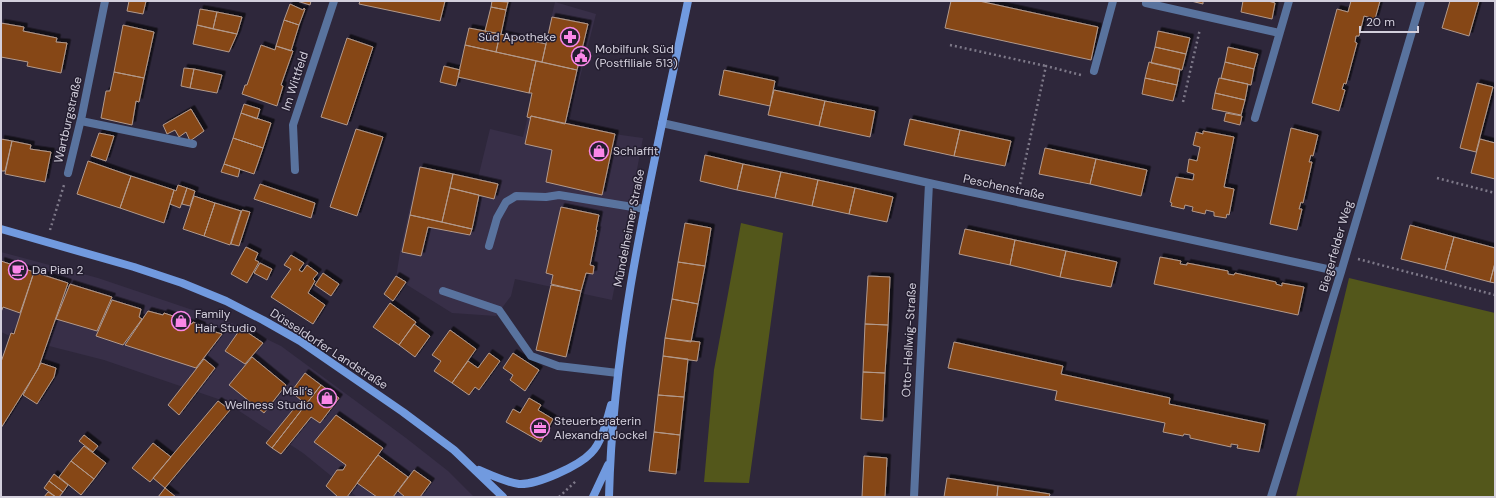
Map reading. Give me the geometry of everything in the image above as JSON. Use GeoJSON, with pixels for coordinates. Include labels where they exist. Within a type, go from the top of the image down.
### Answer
{"type":"FeatureCollection","features":[{"type":"Feature","properties":{"kind":"main road","name":"Mündelheimer Straße"},"geometry":{"type":"LineString","coordinates":[[609,497],[610,461],[618,373],[628,302],[645,209],[687,1]]}},
{"type":"Feature","properties":{"kind":"main road","name":"Düsseldorfer Landstraße"},"geometry":{"type":"LineString","coordinates":[[1,230],[182,283],[226,301],[263,320],[300,341],[397,408],[454,450],[503,497]]}},
{"type":"Feature","properties":{"kind":"main road","name":"Mündelheimer Straße"},"geometry":{"type":"LineString","coordinates":[[473,468],[498,478],[520,484],[540,480],[573,467],[592,453],[601,437],[617,390]]}},
{"type":"Feature","properties":{"kind":"main road","name":"Mündelheimer Straße"},"geometry":{"type":"LineString","coordinates":[[593,497],[610,461]]}},
{"type":"Feature","properties":{"kind":"street","name":"Wartburgstraße"},"geometry":{"type":"LineString","coordinates":[[68,173],[81,121],[105,1]]}},
{"type":"Feature","properties":{"kind":"street","name":"Im Wittfeld"},"geometry":{"type":"LineString","coordinates":[[295,170],[293,125],[334,1]]}},
{"type":"Feature","properties":{"kind":"street"},"geometry":{"type":"LineString","coordinates":[[1094,71],[1113,1]]}},
{"type":"Feature","properties":{"kind":"street"},"geometry":{"type":"LineString","coordinates":[[1255,118],[1289,1]]}},
{"type":"Feature","properties":{"kind":"street","name":"Biegerfelder Weg"},"geometry":{"type":"LineString","coordinates":[[1271,497],[1346,256],[1421,1]]}},
{"type":"Feature","properties":{"kind":"street"},"geometry":{"type":"LineString","coordinates":[[1146,3],[1280,34]]}},
{"type":"Feature","properties":{"kind":"street"},"geometry":{"type":"LineString","coordinates":[[81,121],[193,144]]}},
{"type":"Feature","properties":{"kind":"street","name":"Peschenstraße"},"geometry":{"type":"LineString","coordinates":[[662,123],[929,183],[1341,272]]}},
{"type":"Feature","properties":{"kind":"street","name":"Otto-Hellwig-Straße"},"geometry":{"type":"LineString","coordinates":[[914,497],[929,183]]}},
{"type":"Feature","properties":{"kind":"street"},"geometry":{"type":"LineString","coordinates":[[489,246],[497,218],[506,202],[516,196],[546,197],[559,195],[645,209]]}},
{"type":"Feature","properties":{"kind":"street"},"geometry":{"type":"LineString","coordinates":[[443,291],[499,310],[531,356],[558,366],[618,373]]}},
{"type":"Feature","properties":{"kind":"path"},"geometry":{"type":"LineString","coordinates":[[1183,102],[1203,16]]}},
{"type":"Feature","properties":{"kind":"path"},"geometry":{"type":"LineString","coordinates":[[950,45],[1046,66],[1092,78],[1094,71]]}},
{"type":"Feature","properties":{"kind":"path"},"geometry":{"type":"LineString","coordinates":[[1016,201],[1046,66]]}},
{"type":"Feature","properties":{"kind":"path","name":"Wartburgstraße"},"geometry":{"type":"LineString","coordinates":[[46,242],[68,173]]}},
{"type":"Feature","properties":{"kind":"path"},"geometry":{"type":"LineString","coordinates":[[1437,178],[1495,193]]}},
{"type":"Feature","properties":{"kind":"path"},"geometry":{"type":"LineString","coordinates":[[1346,256],[1495,295]]}},
{"type":"Feature","properties":{"kind":"shaded area"},"geometry":{"type":"Polygon","coordinates":[[[555,2],[596,14],[569,121],[621,135],[643,138],[612,300],[515,279],[511,296],[496,316],[452,313],[396,278],[400,252],[419,166],[478,178],[490,129],[523,137],[555,2]]]}},
{"type":"Feature","properties":{"kind":"shaded area"},"geometry":{"type":"Polygon","coordinates":[[[1,252],[98,278],[237,325],[281,346],[406,438],[448,471],[474,497],[357,497],[303,453],[224,401],[104,360],[10,336],[1,332],[1,252]]]}},
{"type":"Feature","properties":{"kind":"green space"},"geometry":{"type":"Polygon","coordinates":[[[741,223],[783,233],[749,483],[704,482],[714,370],[741,223]]]}},
{"type":"Feature","properties":{"kind":"green space"},"geometry":{"type":"Polygon","coordinates":[[[1349,278],[1495,313],[1495,497],[1296,497],[1349,278]]]}},
{"type":"Feature","properties":{"kind":"building"},"geometry":{"type":"Polygon","coordinates":[[[129,1],[146,1],[143,14],[127,11],[129,1]]]}},
{"type":"Feature","properties":{"kind":"building"},"geometry":{"type":"Polygon","coordinates":[[[297,1],[311,1],[310,5],[297,1]]]}},
{"type":"Feature","properties":{"kind":"building"},"geometry":{"type":"Polygon","coordinates":[[[360,1],[445,1],[440,21],[359,4],[360,1]]]}},
{"type":"Feature","properties":{"kind":"building"},"geometry":{"type":"Polygon","coordinates":[[[492,1],[508,2],[506,10],[491,7],[492,1]]]}},
{"type":"Feature","properties":{"kind":"building"},"geometry":{"type":"Polygon","coordinates":[[[951,1],[979,1],[1098,27],[1091,60],[945,28],[951,1]]]}},
{"type":"Feature","properties":{"kind":"building"},"geometry":{"type":"Polygon","coordinates":[[[1191,1],[1203,1],[1203,4],[1191,1]]]}},
{"type":"Feature","properties":{"kind":"building"},"geometry":{"type":"Polygon","coordinates":[[[1243,1],[1268,1],[1275,3],[1272,19],[1241,12],[1243,1]]]}},
{"type":"Feature","properties":{"kind":"building"},"geometry":{"type":"Polygon","coordinates":[[[1351,1],[1380,1],[1375,19],[1364,16],[1359,36],[1356,36],[1355,42],[1357,43],[1346,84],[1344,83],[1342,89],[1345,90],[1339,111],[1312,103],[1337,9],[1348,12],[1351,1]]]}},
{"type":"Feature","properties":{"kind":"building"},"geometry":{"type":"Polygon","coordinates":[[[1450,1],[1479,1],[1469,36],[1442,28],[1450,1]]]}},
{"type":"Feature","properties":{"kind":"building"},"geometry":{"type":"Polygon","coordinates":[[[290,4],[303,10],[304,8],[305,9],[299,25],[284,20],[290,4]]]}},
{"type":"Feature","properties":{"kind":"building"},"geometry":{"type":"Polygon","coordinates":[[[491,7],[506,10],[501,34],[485,31],[491,7]]]}},
{"type":"Feature","properties":{"kind":"building"},"geometry":{"type":"Polygon","coordinates":[[[200,9],[217,12],[213,29],[197,25],[200,9]]]}},
{"type":"Feature","properties":{"kind":"building"},"geometry":{"type":"Polygon","coordinates":[[[217,12],[242,17],[237,34],[213,29],[217,12]]]}},
{"type":"Feature","properties":{"kind":"building"},"geometry":{"type":"Polygon","coordinates":[[[552,17],[588,24],[577,70],[542,62],[552,17]]]}},
{"type":"Feature","properties":{"kind":"building"},"geometry":{"type":"Polygon","coordinates":[[[284,20],[299,25],[291,51],[276,46],[284,20]]]}},
{"type":"Feature","properties":{"kind":"building"},"geometry":{"type":"Polygon","coordinates":[[[1,23],[24,27],[23,31],[57,38],[56,42],[67,43],[61,73],[27,66],[28,62],[1,57],[1,23]]]}},
{"type":"Feature","properties":{"kind":"building"},"geometry":{"type":"Polygon","coordinates":[[[123,25],[154,32],[144,78],[114,72],[123,25]]]}},
{"type":"Feature","properties":{"kind":"building"},"geometry":{"type":"Polygon","coordinates":[[[197,25],[237,34],[229,52],[193,44],[197,25]]]}},
{"type":"Feature","properties":{"kind":"building"},"geometry":{"type":"Polygon","coordinates":[[[469,28],[500,34],[496,52],[465,45],[469,28]]]}},
{"type":"Feature","properties":{"kind":"building"},"geometry":{"type":"Polygon","coordinates":[[[1158,31],[1190,38],[1186,54],[1155,47],[1158,31]]]}},
{"type":"Feature","properties":{"kind":"building"},"geometry":{"type":"Polygon","coordinates":[[[500,34],[546,44],[542,62],[496,52],[500,34]]]}},
{"type":"Feature","properties":{"kind":"building"},"geometry":{"type":"Polygon","coordinates":[[[347,38],[373,47],[347,125],[321,117],[347,38]]]}},
{"type":"Feature","properties":{"kind":"building"},"geometry":{"type":"Polygon","coordinates":[[[261,45],[275,50],[276,46],[293,51],[281,85],[283,86],[277,106],[242,94],[245,85],[247,85],[261,45]]]}},
{"type":"Feature","properties":{"kind":"building"},"geometry":{"type":"Polygon","coordinates":[[[465,45],[536,61],[529,93],[458,77],[465,45]]]}},
{"type":"Feature","properties":{"kind":"building"},"geometry":{"type":"Polygon","coordinates":[[[1155,47],[1186,54],[1182,70],[1151,63],[1155,47]]]}},
{"type":"Feature","properties":{"kind":"building"},"geometry":{"type":"Polygon","coordinates":[[[1228,47],[1258,54],[1254,69],[1225,62],[1228,47]]]}},
{"type":"Feature","properties":{"kind":"building"},"geometry":{"type":"Polygon","coordinates":[[[536,61],[577,70],[565,124],[531,116],[530,118],[527,117],[532,93],[529,93],[536,61]]]}},
{"type":"Feature","properties":{"kind":"building"},"geometry":{"type":"Polygon","coordinates":[[[1149,62],[1180,69],[1177,85],[1145,78],[1149,62]]]}},
{"type":"Feature","properties":{"kind":"building"},"geometry":{"type":"Polygon","coordinates":[[[1225,62],[1254,69],[1251,85],[1221,78],[1225,62]]]}},
{"type":"Feature","properties":{"kind":"building"},"geometry":{"type":"Polygon","coordinates":[[[444,66],[460,70],[456,86],[440,82],[444,66]]]}},
{"type":"Feature","properties":{"kind":"building"},"geometry":{"type":"Polygon","coordinates":[[[184,68],[194,69],[190,88],[181,86],[184,68]]]}},
{"type":"Feature","properties":{"kind":"building"},"geometry":{"type":"Polygon","coordinates":[[[194,69],[222,75],[217,93],[190,88],[194,69]]]}},
{"type":"Feature","properties":{"kind":"building"},"geometry":{"type":"Polygon","coordinates":[[[724,70],[775,81],[770,106],[719,95],[724,70]]]}},
{"type":"Feature","properties":{"kind":"building"},"geometry":{"type":"Polygon","coordinates":[[[114,72],[144,78],[139,102],[136,101],[132,125],[101,118],[106,91],[110,91],[114,72]]]}},
{"type":"Feature","properties":{"kind":"building"},"geometry":{"type":"Polygon","coordinates":[[[1145,78],[1177,85],[1173,101],[1142,94],[1145,78]]]}},
{"type":"Feature","properties":{"kind":"building"},"geometry":{"type":"Polygon","coordinates":[[[1219,78],[1248,84],[1245,100],[1215,93],[1219,78]]]}},
{"type":"Feature","properties":{"kind":"building"},"geometry":{"type":"Polygon","coordinates":[[[1477,83],[1493,87],[1476,152],[1460,148],[1477,83]]]}},
{"type":"Feature","properties":{"kind":"building"},"geometry":{"type":"Polygon","coordinates":[[[774,90],[825,101],[819,126],[768,115],[774,90]]]}},
{"type":"Feature","properties":{"kind":"building"},"geometry":{"type":"Polygon","coordinates":[[[1215,93],[1245,100],[1241,115],[1212,109],[1215,93]]]}},
{"type":"Feature","properties":{"kind":"building"},"geometry":{"type":"Polygon","coordinates":[[[825,101],[875,111],[870,137],[819,126],[825,101]]]}},
{"type":"Feature","properties":{"kind":"building"},"geometry":{"type":"Polygon","coordinates":[[[244,104],[260,109],[257,119],[241,113],[244,104]]]}},
{"type":"Feature","properties":{"kind":"building"},"geometry":{"type":"Polygon","coordinates":[[[191,109],[204,131],[190,141],[186,132],[179,137],[175,130],[167,134],[163,125],[191,109]]]}},
{"type":"Feature","properties":{"kind":"building"},"geometry":{"type":"Polygon","coordinates":[[[241,113],[271,123],[263,148],[233,138],[241,113]]]}},
{"type":"Feature","properties":{"kind":"building"},"geometry":{"type":"Polygon","coordinates":[[[1226,113],[1242,116],[1240,125],[1224,121],[1226,113]]]}},
{"type":"Feature","properties":{"kind":"building"},"geometry":{"type":"Polygon","coordinates":[[[531,116],[615,134],[602,195],[546,182],[552,150],[525,144],[531,116]]]}},
{"type":"Feature","properties":{"kind":"building"},"geometry":{"type":"Polygon","coordinates":[[[910,119],[960,130],[954,156],[904,145],[910,119]]]}},
{"type":"Feature","properties":{"kind":"building"},"geometry":{"type":"Polygon","coordinates":[[[1291,128],[1318,135],[1313,156],[1311,155],[1309,162],[1312,162],[1303,203],[1301,202],[1299,209],[1302,209],[1297,230],[1270,224],[1291,128]]]}},
{"type":"Feature","properties":{"kind":"building"},"geometry":{"type":"Polygon","coordinates":[[[356,129],[383,137],[357,216],[330,207],[356,129]]]}},
{"type":"Feature","properties":{"kind":"building"},"geometry":{"type":"Polygon","coordinates":[[[960,130],[1011,141],[1005,166],[954,156],[960,130]]]}},
{"type":"Feature","properties":{"kind":"building"},"geometry":{"type":"Polygon","coordinates":[[[1203,131],[1234,137],[1224,187],[1234,189],[1229,215],[1227,214],[1226,218],[1214,216],[1214,212],[1206,210],[1205,214],[1192,211],[1193,207],[1185,205],[1184,209],[1171,206],[1172,203],[1170,202],[1176,177],[1193,180],[1194,174],[1187,172],[1189,159],[1197,161],[1200,147],[1193,145],[1196,132],[1203,134],[1203,131]]]}},
{"type":"Feature","properties":{"kind":"building"},"geometry":{"type":"Polygon","coordinates":[[[99,133],[114,136],[106,161],[91,156],[99,133]]]}},
{"type":"Feature","properties":{"kind":"building"},"geometry":{"type":"Polygon","coordinates":[[[233,138],[263,148],[254,174],[224,164],[233,138]]]}},
{"type":"Feature","properties":{"kind":"building"},"geometry":{"type":"Polygon","coordinates":[[[1,139],[12,141],[5,171],[1,171],[1,139]]]}},
{"type":"Feature","properties":{"kind":"building"},"geometry":{"type":"Polygon","coordinates":[[[1480,139],[1495,143],[1495,179],[1471,173],[1480,139]]]}},
{"type":"Feature","properties":{"kind":"building"},"geometry":{"type":"Polygon","coordinates":[[[12,141],[31,145],[30,149],[51,152],[45,182],[5,174],[12,141]]]}},
{"type":"Feature","properties":{"kind":"building"},"geometry":{"type":"Polygon","coordinates":[[[1045,148],[1096,159],[1090,184],[1039,174],[1045,148]]]}},
{"type":"Feature","properties":{"kind":"building"},"geometry":{"type":"Polygon","coordinates":[[[705,155],[743,164],[737,190],[700,181],[705,155]]]}},
{"type":"Feature","properties":{"kind":"building"},"geometry":{"type":"Polygon","coordinates":[[[1096,159],[1147,170],[1141,196],[1090,184],[1096,159]]]}},
{"type":"Feature","properties":{"kind":"building"},"geometry":{"type":"Polygon","coordinates":[[[88,161],[131,176],[120,208],[77,194],[88,161]]]}},
{"type":"Feature","properties":{"kind":"building"},"geometry":{"type":"Polygon","coordinates":[[[224,164],[240,169],[238,177],[221,172],[224,164]]]}},
{"type":"Feature","properties":{"kind":"building"},"geometry":{"type":"Polygon","coordinates":[[[743,164],[781,172],[775,198],[737,190],[743,164]]]}},
{"type":"Feature","properties":{"kind":"building"},"geometry":{"type":"Polygon","coordinates":[[[420,167],[453,174],[442,222],[410,215],[420,167]]]}},
{"type":"Feature","properties":{"kind":"building"},"geometry":{"type":"Polygon","coordinates":[[[781,172],[818,180],[812,206],[775,198],[781,172]]]}},
{"type":"Feature","properties":{"kind":"building"},"geometry":{"type":"Polygon","coordinates":[[[453,174],[498,184],[494,199],[450,188],[453,174]]]}},
{"type":"Feature","properties":{"kind":"building"},"geometry":{"type":"Polygon","coordinates":[[[131,176],[174,190],[164,223],[120,208],[131,176]]]}},
{"type":"Feature","properties":{"kind":"building"},"geometry":{"type":"Polygon","coordinates":[[[818,180],[855,188],[849,214],[812,206],[818,180]]]}},
{"type":"Feature","properties":{"kind":"building"},"geometry":{"type":"Polygon","coordinates":[[[260,184],[315,203],[311,218],[254,199],[260,184]]]}},
{"type":"Feature","properties":{"kind":"building"},"geometry":{"type":"Polygon","coordinates":[[[178,185],[187,188],[180,208],[170,204],[174,190],[176,191],[178,185]]]}},
{"type":"Feature","properties":{"kind":"building"},"geometry":{"type":"Polygon","coordinates":[[[187,188],[195,191],[190,206],[182,204],[187,188]]]}},
{"type":"Feature","properties":{"kind":"building"},"geometry":{"type":"Polygon","coordinates":[[[450,188],[479,195],[472,229],[442,222],[450,188]]]}},
{"type":"Feature","properties":{"kind":"building"},"geometry":{"type":"Polygon","coordinates":[[[855,188],[893,197],[887,222],[849,214],[855,188]]]}},
{"type":"Feature","properties":{"kind":"building"},"geometry":{"type":"Polygon","coordinates":[[[194,196],[215,203],[204,236],[183,229],[194,196]]]}},
{"type":"Feature","properties":{"kind":"building"},"geometry":{"type":"Polygon","coordinates":[[[215,203],[241,211],[230,245],[204,236],[215,203]]]}},
{"type":"Feature","properties":{"kind":"building"},"geometry":{"type":"Polygon","coordinates":[[[561,207],[599,215],[590,265],[594,266],[593,274],[586,273],[581,291],[551,284],[553,275],[546,273],[561,207]]]}},
{"type":"Feature","properties":{"kind":"building"},"geometry":{"type":"Polygon","coordinates":[[[242,210],[250,212],[239,246],[231,244],[242,210]]]}},
{"type":"Feature","properties":{"kind":"building"},"geometry":{"type":"Polygon","coordinates":[[[410,215],[472,229],[470,235],[428,227],[421,256],[402,252],[410,215]]]}},
{"type":"Feature","properties":{"kind":"building"},"geometry":{"type":"Polygon","coordinates":[[[685,223],[711,228],[705,266],[678,262],[685,223]]]}},
{"type":"Feature","properties":{"kind":"building"},"geometry":{"type":"Polygon","coordinates":[[[1410,225],[1454,237],[1445,270],[1401,259],[1410,225]]]}},
{"type":"Feature","properties":{"kind":"building"},"geometry":{"type":"Polygon","coordinates":[[[965,229],[1015,240],[1010,265],[959,254],[965,229]]]}},
{"type":"Feature","properties":{"kind":"building"},"geometry":{"type":"Polygon","coordinates":[[[1454,237],[1495,248],[1495,263],[1490,282],[1445,270],[1454,237]]]}},
{"type":"Feature","properties":{"kind":"building"},"geometry":{"type":"Polygon","coordinates":[[[1015,240],[1066,251],[1060,277],[1010,265],[1015,240]]]}},
{"type":"Feature","properties":{"kind":"building"},"geometry":{"type":"Polygon","coordinates":[[[246,247],[258,253],[255,260],[259,262],[247,283],[231,274],[246,247]]]}},
{"type":"Feature","properties":{"kind":"building"},"geometry":{"type":"Polygon","coordinates":[[[1066,251],[1117,262],[1111,287],[1060,277],[1066,251]]]}},
{"type":"Feature","properties":{"kind":"building"},"geometry":{"type":"Polygon","coordinates":[[[291,255],[304,263],[299,270],[302,272],[307,265],[318,273],[313,279],[315,281],[308,293],[325,305],[313,324],[271,297],[291,269],[284,265],[291,255]]]}},
{"type":"Feature","properties":{"kind":"building"},"geometry":{"type":"Polygon","coordinates":[[[1160,257],[1181,261],[1180,264],[1187,265],[1187,263],[1228,271],[1228,274],[1234,275],[1235,273],[1276,282],[1276,284],[1282,286],[1282,283],[1304,287],[1298,315],[1154,284],[1160,257]]]}},
{"type":"Feature","properties":{"kind":"building"},"geometry":{"type":"Polygon","coordinates":[[[1,261],[34,272],[20,313],[3,307],[1,312],[1,261]]]}},
{"type":"Feature","properties":{"kind":"building"},"geometry":{"type":"Polygon","coordinates":[[[678,262],[705,266],[698,304],[672,299],[678,262]]]}},
{"type":"Feature","properties":{"kind":"building"},"geometry":{"type":"Polygon","coordinates":[[[260,263],[272,269],[267,280],[254,273],[260,263]]]}},
{"type":"Feature","properties":{"kind":"building"},"geometry":{"type":"Polygon","coordinates":[[[1495,263],[1495,283],[1490,282],[1495,263]]]}},
{"type":"Feature","properties":{"kind":"building"},"geometry":{"type":"Polygon","coordinates":[[[34,272],[68,283],[38,369],[1,428],[1,362],[11,333],[14,334],[34,272]]]}},
{"type":"Feature","properties":{"kind":"building"},"geometry":{"type":"Polygon","coordinates":[[[323,273],[339,284],[331,296],[315,285],[323,273]]]}},
{"type":"Feature","properties":{"kind":"building"},"geometry":{"type":"Polygon","coordinates":[[[396,276],[406,282],[393,301],[384,294],[396,276]]]}},
{"type":"Feature","properties":{"kind":"building"},"geometry":{"type":"Polygon","coordinates":[[[868,276],[890,277],[888,325],[865,324],[868,276]]]}},
{"type":"Feature","properties":{"kind":"building"},"geometry":{"type":"Polygon","coordinates":[[[70,284],[112,297],[97,331],[56,319],[70,284]]]}},
{"type":"Feature","properties":{"kind":"building"},"geometry":{"type":"Polygon","coordinates":[[[551,285],[581,291],[566,357],[536,350],[551,285]]]}},
{"type":"Feature","properties":{"kind":"building"},"geometry":{"type":"Polygon","coordinates":[[[672,299],[698,304],[691,342],[665,338],[672,299]]]}},
{"type":"Feature","properties":{"kind":"building"},"geometry":{"type":"Polygon","coordinates":[[[112,300],[141,309],[139,317],[142,319],[123,345],[96,336],[112,300]]]}},
{"type":"Feature","properties":{"kind":"building"},"geometry":{"type":"Polygon","coordinates":[[[390,303],[416,322],[399,345],[373,327],[390,303]]]}},
{"type":"Feature","properties":{"kind":"building"},"geometry":{"type":"Polygon","coordinates":[[[148,311],[163,315],[164,313],[173,316],[173,319],[192,324],[193,322],[202,326],[202,328],[222,334],[196,368],[125,345],[148,311]]]}},
{"type":"Feature","properties":{"kind":"building"},"geometry":{"type":"Polygon","coordinates":[[[414,324],[430,336],[415,357],[399,345],[414,324]]]}},
{"type":"Feature","properties":{"kind":"building"},"geometry":{"type":"Polygon","coordinates":[[[865,324],[888,325],[885,373],[863,372],[865,324]]]}},
{"type":"Feature","properties":{"kind":"building"},"geometry":{"type":"Polygon","coordinates":[[[241,328],[263,343],[245,364],[225,351],[241,328]]]}},
{"type":"Feature","properties":{"kind":"building"},"geometry":{"type":"Polygon","coordinates":[[[450,330],[476,349],[452,383],[434,371],[441,361],[432,355],[450,330]]]}},
{"type":"Feature","properties":{"kind":"building"},"geometry":{"type":"Polygon","coordinates":[[[665,338],[700,342],[697,361],[663,356],[665,338]]]}},
{"type":"Feature","properties":{"kind":"building"},"geometry":{"type":"Polygon","coordinates":[[[954,342],[1063,366],[1061,374],[1170,398],[1169,404],[1265,424],[1259,452],[1237,448],[1238,445],[1231,444],[1231,447],[1190,438],[1190,435],[1184,434],[1183,436],[1163,432],[1165,423],[1055,400],[1057,391],[948,368],[954,342]]]}},
{"type":"Feature","properties":{"kind":"building"},"geometry":{"type":"Polygon","coordinates":[[[489,353],[500,361],[479,390],[475,387],[469,395],[452,383],[468,361],[478,368],[489,353]]]}},
{"type":"Feature","properties":{"kind":"building"},"geometry":{"type":"Polygon","coordinates":[[[513,353],[539,370],[525,391],[510,380],[513,375],[503,368],[513,353]]]}},
{"type":"Feature","properties":{"kind":"building"},"geometry":{"type":"Polygon","coordinates":[[[663,356],[688,359],[684,397],[658,395],[663,356]]]}},
{"type":"Feature","properties":{"kind":"building"},"geometry":{"type":"Polygon","coordinates":[[[252,357],[286,385],[264,413],[229,385],[252,357]]]}},
{"type":"Feature","properties":{"kind":"building"},"geometry":{"type":"Polygon","coordinates":[[[204,359],[215,368],[179,415],[168,405],[204,359]]]}},
{"type":"Feature","properties":{"kind":"building"},"geometry":{"type":"Polygon","coordinates":[[[41,363],[56,368],[54,377],[37,404],[23,395],[41,363]]]}},
{"type":"Feature","properties":{"kind":"building"},"geometry":{"type":"Polygon","coordinates":[[[863,372],[885,373],[883,421],[861,419],[863,372]]]}},
{"type":"Feature","properties":{"kind":"building"},"geometry":{"type":"Polygon","coordinates":[[[305,373],[321,385],[272,448],[266,443],[301,400],[291,392],[305,373]]]}},
{"type":"Feature","properties":{"kind":"building"},"geometry":{"type":"Polygon","coordinates":[[[321,385],[339,398],[320,423],[311,417],[281,454],[272,448],[321,385]]]}},
{"type":"Feature","properties":{"kind":"building"},"geometry":{"type":"Polygon","coordinates":[[[658,395],[684,397],[680,435],[654,432],[658,395]]]}},
{"type":"Feature","properties":{"kind":"building"},"geometry":{"type":"Polygon","coordinates":[[[529,398],[541,405],[538,410],[553,419],[541,442],[506,422],[513,409],[520,413],[529,398]]]}},
{"type":"Feature","properties":{"kind":"building"},"geometry":{"type":"Polygon","coordinates":[[[218,401],[230,410],[165,488],[153,478],[218,401]]]}},
{"type":"Feature","properties":{"kind":"building"},"geometry":{"type":"Polygon","coordinates":[[[336,415],[383,448],[347,497],[338,497],[326,486],[337,470],[343,470],[346,465],[314,442],[336,415]]]}},
{"type":"Feature","properties":{"kind":"building"},"geometry":{"type":"Polygon","coordinates":[[[654,432],[680,435],[676,474],[649,471],[654,432]]]}},
{"type":"Feature","properties":{"kind":"building"},"geometry":{"type":"Polygon","coordinates":[[[84,435],[98,446],[93,452],[79,441],[84,435]]]}},
{"type":"Feature","properties":{"kind":"building"},"geometry":{"type":"Polygon","coordinates":[[[153,443],[171,457],[150,482],[132,468],[153,443]]]}},
{"type":"Feature","properties":{"kind":"building"},"geometry":{"type":"Polygon","coordinates":[[[84,446],[106,463],[94,479],[71,461],[84,446]]]}},
{"type":"Feature","properties":{"kind":"building"},"geometry":{"type":"Polygon","coordinates":[[[378,455],[408,477],[393,497],[377,497],[357,483],[378,455]]]}},
{"type":"Feature","properties":{"kind":"building"},"geometry":{"type":"Polygon","coordinates":[[[864,456],[887,458],[885,497],[862,497],[864,456]]]}},
{"type":"Feature","properties":{"kind":"building"},"geometry":{"type":"Polygon","coordinates":[[[71,461],[94,479],[81,495],[59,477],[71,461]]]}},
{"type":"Feature","properties":{"kind":"building"},"geometry":{"type":"Polygon","coordinates":[[[414,470],[431,482],[420,497],[405,497],[398,491],[414,470]]]}},
{"type":"Feature","properties":{"kind":"building"},"geometry":{"type":"Polygon","coordinates":[[[54,474],[68,485],[63,492],[49,481],[54,474]]]}},
{"type":"Feature","properties":{"kind":"building"},"geometry":{"type":"Polygon","coordinates":[[[947,478],[998,486],[997,497],[944,497],[947,478]]]}},
{"type":"Feature","properties":{"kind":"building"},"geometry":{"type":"Polygon","coordinates":[[[49,481],[63,492],[59,497],[56,497],[44,488],[49,481]]]}},
{"type":"Feature","properties":{"kind":"building"},"geometry":{"type":"Polygon","coordinates":[[[998,486],[1050,494],[1049,497],[997,497],[998,486]]]}},
{"type":"Feature","properties":{"kind":"building"},"geometry":{"type":"Polygon","coordinates":[[[165,488],[176,497],[158,497],[165,488]]]}},
{"type":"Feature","properties":{"kind":"building"},"geometry":{"type":"Polygon","coordinates":[[[48,492],[56,497],[44,497],[48,492]]]}},
{"type":"Feature","properties":{"kind":"place","name":"Süd Apotheke"},"geometry":{"type":"Point","coordinates":[570,37]}},
{"type":"Feature","properties":{"kind":"place","name":"Mobilfunk Süd (Postfiliale 513)"},"geometry":{"type":"Point","coordinates":[581,56]}},
{"type":"Feature","properties":{"kind":"place","name":"Schlaffit"},"geometry":{"type":"Point","coordinates":[599,151]}},
{"type":"Feature","properties":{"kind":"place","name":"Da Pian 2"},"geometry":{"type":"Point","coordinates":[18,270]}},
{"type":"Feature","properties":{"kind":"place","name":"Family Hair Studio"},"geometry":{"type":"Point","coordinates":[181,321]}},
{"type":"Feature","properties":{"kind":"place","name":"Mali‘s Wellness Studio"},"geometry":{"type":"Point","coordinates":[327,398]}},
{"type":"Feature","properties":{"kind":"place","name":"Steuerberaterin Alexandra Jockel"},"geometry":{"type":"Point","coordinates":[540,428]}}]}
